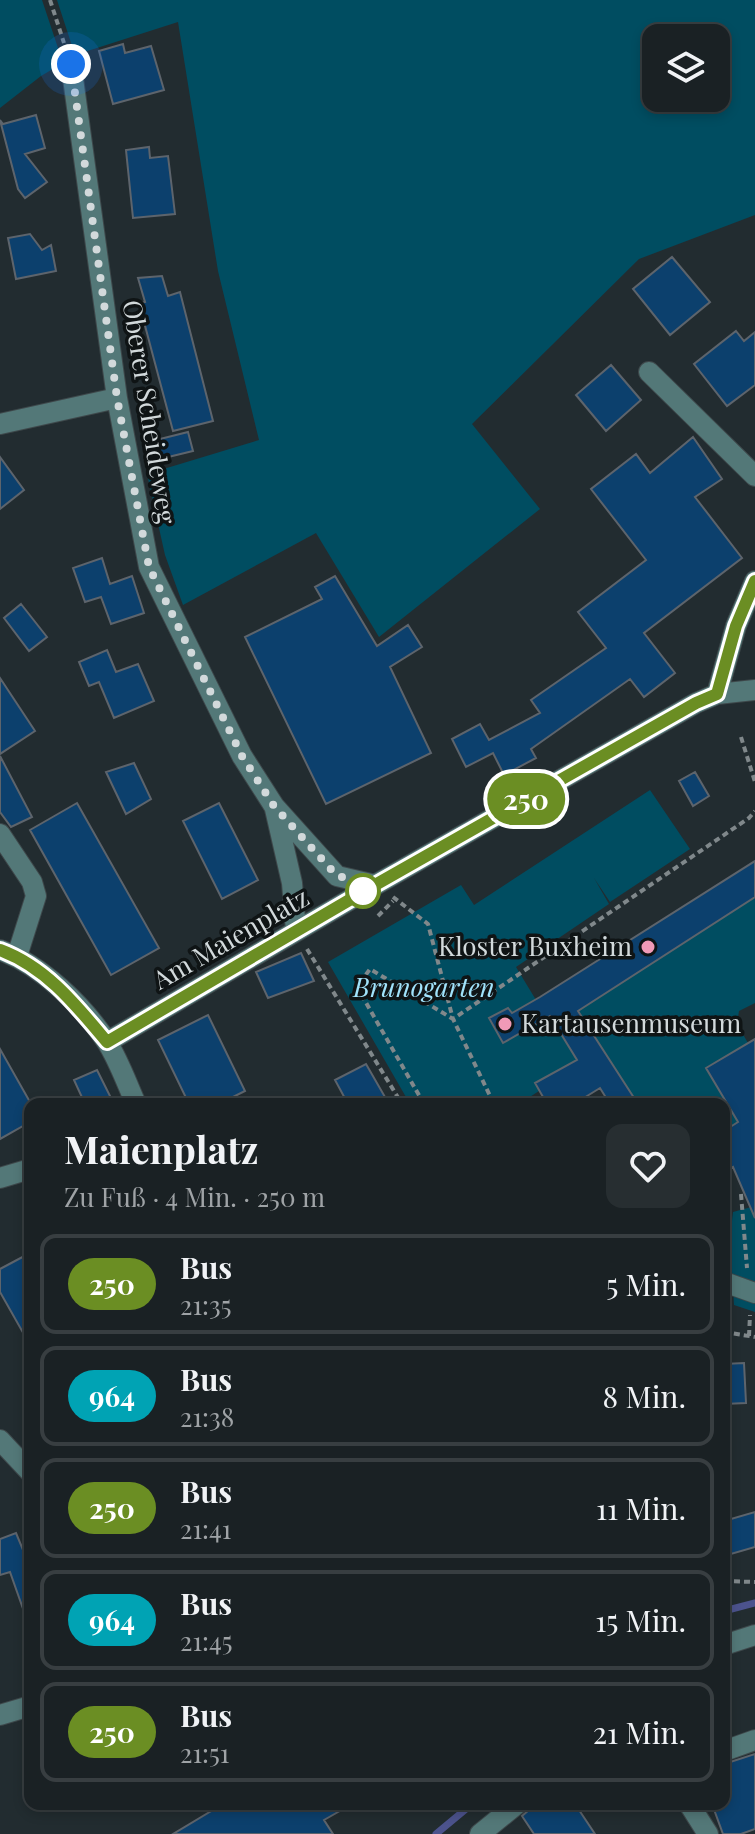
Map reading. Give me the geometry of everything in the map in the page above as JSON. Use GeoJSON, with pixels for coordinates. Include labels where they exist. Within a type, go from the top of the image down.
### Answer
{"type":"FeatureCollection","features":[{"type":"Feature","properties":{"kind":"street","name":"Oberer Scheideweg"},"geometry":{"type":"LineString","coordinates":[[71,64],[117,398],[149,567],[242,756],[274,806],[337,876],[375,885]]}},
{"type":"Feature","properties":{"kind":"street"},"geometry":{"type":"LineString","coordinates":[[649,372],[755,476]]}},
{"type":"Feature","properties":{"kind":"street"},"geometry":{"type":"LineString","coordinates":[[0,424],[117,398]]}},
{"type":"Feature","properties":{"kind":"street"},"geometry":{"type":"LineString","coordinates":[[717,694],[736,626],[755,581]]}},
{"type":"Feature","properties":{"kind":"street","name":"Am Maienplatz"},"geometry":{"type":"LineString","coordinates":[[107,1042],[696,703],[717,694],[755,690]]}},
{"type":"Feature","properties":{"kind":"street","name":"Oberer Scheideweg"},"geometry":{"type":"LineString","coordinates":[[274,806],[292,883],[296,931]]}},
{"type":"Feature","properties":{"kind":"street"},"geometry":{"type":"LineString","coordinates":[[0,834],[32,882],[36,896],[9,953],[62,989],[107,1042],[133,1098]]}},
{"type":"Feature","properties":{"kind":"street"},"geometry":{"type":"LineString","coordinates":[[0,1178],[24,1174]]}},
{"type":"Feature","properties":{"kind":"street"},"geometry":{"type":"LineString","coordinates":[[730,1285],[753,1297]]}},
{"type":"Feature","properties":{"kind":"street"},"geometry":{"type":"LineString","coordinates":[[0,1440],[24,1466]]}},
{"type":"Feature","properties":{"kind":"street"},"geometry":{"type":"LineString","coordinates":[[730,1643],[755,1635]]}},
{"type":"Feature","properties":{"kind":"street"},"geometry":{"type":"LineString","coordinates":[[0,1715],[24,1708]]}},
{"type":"Feature","properties":{"kind":"street"},"geometry":{"type":"LineString","coordinates":[[730,1749],[755,1740]]}},
{"type":"Feature","properties":{"kind":"street"},"geometry":{"type":"LineString","coordinates":[[480,1834],[510,1810]]}},
{"type":"Feature","properties":{"kind":"street"},"geometry":{"type":"LineString","coordinates":[[693,1810],[708,1834]]}},
{"type":"Feature","properties":{"kind":"path"},"geometry":{"type":"LineString","coordinates":[[50,0],[71,64]]}},
{"type":"Feature","properties":{"kind":"path"},"geometry":{"type":"LineString","coordinates":[[741,737],[755,782]]}},
{"type":"Feature","properties":{"kind":"path"},"geometry":{"type":"LineString","coordinates":[[453,1019],[755,811]]}},
{"type":"Feature","properties":{"kind":"path"},"geometry":{"type":"LineString","coordinates":[[375,885],[428,924],[453,1019],[491,1098]]}},
{"type":"Feature","properties":{"kind":"path"},"geometry":{"type":"LineString","coordinates":[[378,916],[395,899]]}},
{"type":"Feature","properties":{"kind":"path"},"geometry":{"type":"LineString","coordinates":[[296,931],[398,1098]]}},
{"type":"Feature","properties":{"kind":"path"},"geometry":{"type":"LineString","coordinates":[[421,1098],[357,987],[370,969],[453,1019]]}},
{"type":"Feature","properties":{"kind":"path"},"geometry":{"type":"LineString","coordinates":[[730,1333],[752,1336],[753,1297],[741,1194]]}},
{"type":"Feature","properties":{"kind":"path"},"geometry":{"type":"LineString","coordinates":[[730,1581],[755,1582]]}},
{"type":"Feature","properties":{"kind":"green space"},"geometry":{"type":"Polygon","coordinates":[[[0,0],[42,0],[63,63],[0,108],[0,0]]]}},
{"type":"Feature","properties":{"kind":"green space"},"geometry":{"type":"Polygon","coordinates":[[[57,0],[755,0],[755,215],[639,259],[472,424],[540,509],[379,637],[316,533],[183,605],[165,555],[147,474],[259,440],[218,271],[178,22],[75,55],[57,0]]]}},
{"type":"Feature","properties":{"kind":"green space","name":"Brunogarten"},"geometry":{"type":"Polygon","coordinates":[[[650,790],[690,849],[610,902],[594,878],[609,904],[516,967],[536,1000],[512,1013],[508,1008],[490,1018],[503,1042],[546,1009],[577,1060],[536,1083],[539,1091],[528,1098],[407,1098],[328,962],[461,885],[474,905],[650,790]]]}},
{"type":"Feature","properties":{"kind":"green space"},"geometry":{"type":"Polygon","coordinates":[[[755,897],[755,1003],[739,1011],[737,1024],[748,1043],[755,1111],[730,1127],[730,1098],[634,1098],[578,1011],[755,897]]]}},
{"type":"Feature","properties":{"kind":"green space"},"geometry":{"type":"Polygon","coordinates":[[[755,1206],[755,1312],[734,1305],[730,1237],[733,1212],[755,1206]]]}},
{"type":"Feature","properties":{"kind":"building"},"geometry":{"type":"Polygon","coordinates":[[[123,44],[125,53],[151,46],[164,90],[113,104],[99,51],[123,44]]]}},
{"type":"Feature","properties":{"kind":"building"},"geometry":{"type":"Polygon","coordinates":[[[36,115],[45,148],[25,154],[47,182],[25,198],[18,189],[0,120],[3,124],[36,115]]]}},
{"type":"Feature","properties":{"kind":"building"},"geometry":{"type":"Polygon","coordinates":[[[149,147],[150,158],[168,156],[175,214],[133,218],[126,150],[149,147]]]}},
{"type":"Feature","properties":{"kind":"building"},"geometry":{"type":"Polygon","coordinates":[[[30,234],[42,250],[51,245],[56,271],[16,279],[8,238],[30,234]]]}},
{"type":"Feature","properties":{"kind":"building"},"geometry":{"type":"Polygon","coordinates":[[[672,257],[710,302],[670,335],[633,289],[672,257]]]}},
{"type":"Feature","properties":{"kind":"building"},"geometry":{"type":"Polygon","coordinates":[[[162,276],[168,296],[180,292],[213,421],[173,431],[139,303],[145,302],[138,278],[162,276]]]}},
{"type":"Feature","properties":{"kind":"building"},"geometry":{"type":"Polygon","coordinates":[[[736,331],[744,341],[755,332],[755,385],[727,406],[694,364],[736,331]]]}},
{"type":"Feature","properties":{"kind":"building"},"geometry":{"type":"Polygon","coordinates":[[[611,365],[641,400],[606,431],[576,395],[611,365]]]}},
{"type":"Feature","properties":{"kind":"building"},"geometry":{"type":"Polygon","coordinates":[[[188,432],[193,451],[160,459],[156,440],[188,432]]]}},
{"type":"Feature","properties":{"kind":"building"},"geometry":{"type":"Polygon","coordinates":[[[693,437],[722,479],[695,497],[742,558],[644,633],[675,673],[644,697],[630,679],[531,749],[536,758],[504,775],[493,753],[466,767],[452,739],[480,724],[489,740],[540,713],[531,700],[606,648],[578,612],[646,560],[591,489],[636,454],[650,473],[693,437]]]}},
{"type":"Feature","properties":{"kind":"building"},"geometry":{"type":"Polygon","coordinates":[[[0,457],[24,490],[0,509],[0,457]]]}},
{"type":"Feature","properties":{"kind":"building"},"geometry":{"type":"Polygon","coordinates":[[[102,558],[110,584],[132,576],[144,613],[111,624],[101,597],[85,602],[73,568],[102,558]]]}},
{"type":"Feature","properties":{"kind":"building"},"geometry":{"type":"Polygon","coordinates":[[[335,576],[377,646],[408,625],[422,647],[390,667],[431,753],[326,804],[245,637],[322,599],[315,587],[335,576]]]}},
{"type":"Feature","properties":{"kind":"building"},"geometry":{"type":"Polygon","coordinates":[[[21,604],[47,637],[29,651],[4,618],[21,604]]]}},
{"type":"Feature","properties":{"kind":"building"},"geometry":{"type":"Polygon","coordinates":[[[107,650],[116,672],[138,664],[154,701],[114,718],[99,682],[89,686],[79,662],[107,650]]]}},
{"type":"Feature","properties":{"kind":"building"},"geometry":{"type":"Polygon","coordinates":[[[0,678],[35,731],[0,754],[0,678]]]}},
{"type":"Feature","properties":{"kind":"building"},"geometry":{"type":"Polygon","coordinates":[[[0,756],[32,817],[11,827],[0,812],[0,756]]]}},
{"type":"Feature","properties":{"kind":"building"},"geometry":{"type":"Polygon","coordinates":[[[134,763],[151,799],[126,814],[106,772],[134,763]]]}},
{"type":"Feature","properties":{"kind":"building"},"geometry":{"type":"Polygon","coordinates":[[[695,772],[709,796],[693,806],[679,781],[695,772]]]}},
{"type":"Feature","properties":{"kind":"building"},"geometry":{"type":"Polygon","coordinates":[[[77,803],[159,948],[111,975],[30,830],[77,803]]]}},
{"type":"Feature","properties":{"kind":"building"},"geometry":{"type":"Polygon","coordinates":[[[219,803],[258,880],[222,899],[183,821],[219,803]]]}},
{"type":"Feature","properties":{"kind":"building","name":"Kloster Buxheim"},"geometry":{"type":"Polygon","coordinates":[[[755,861],[755,897],[578,1011],[634,1098],[606,1098],[600,1088],[584,1098],[544,1098],[535,1083],[577,1060],[550,1016],[503,1043],[489,1018],[508,1008],[512,1013],[755,861]]]}},
{"type":"Feature","properties":{"kind":"building"},"geometry":{"type":"Polygon","coordinates":[[[301,953],[314,981],[268,998],[256,972],[301,953]]]}},
{"type":"Feature","properties":{"kind":"building"},"geometry":{"type":"Polygon","coordinates":[[[208,1015],[245,1091],[231,1098],[186,1098],[158,1040],[208,1015]]]}},
{"type":"Feature","properties":{"kind":"building"},"geometry":{"type":"Polygon","coordinates":[[[755,1039],[755,1218],[733,1167],[730,1169],[730,1127],[738,1122],[730,1108],[730,1098],[724,1098],[706,1068],[755,1039]]]}},
{"type":"Feature","properties":{"kind":"building"},"geometry":{"type":"Polygon","coordinates":[[[0,1049],[28,1098],[24,1098],[24,1125],[0,1139],[0,1049]]]}},
{"type":"Feature","properties":{"kind":"building"},"geometry":{"type":"Polygon","coordinates":[[[366,1064],[386,1098],[345,1098],[335,1080],[366,1064]]]}},
{"type":"Feature","properties":{"kind":"building"},"geometry":{"type":"Polygon","coordinates":[[[97,1070],[111,1098],[82,1098],[74,1080],[97,1070]]]}},
{"type":"Feature","properties":{"kind":"building"},"geometry":{"type":"Polygon","coordinates":[[[24,1256],[24,1334],[0,1292],[0,1269],[24,1256]]]}},
{"type":"Feature","properties":{"kind":"building"},"geometry":{"type":"Polygon","coordinates":[[[744,1363],[746,1403],[730,1404],[730,1364],[744,1363]]]}},
{"type":"Feature","properties":{"kind":"building"},"geometry":{"type":"Polygon","coordinates":[[[755,1512],[755,1547],[730,1554],[730,1519],[755,1512]]]}},
{"type":"Feature","properties":{"kind":"building"},"geometry":{"type":"Polygon","coordinates":[[[16,1533],[24,1550],[24,1612],[10,1572],[0,1575],[0,1539],[16,1533]]]}},
{"type":"Feature","properties":{"kind":"building"},"geometry":{"type":"Polygon","coordinates":[[[755,1754],[755,1829],[741,1834],[723,1834],[714,1810],[730,1810],[730,1762],[755,1754]]]}},
{"type":"Feature","properties":{"kind":"building"},"geometry":{"type":"Polygon","coordinates":[[[213,1810],[342,1810],[324,1820],[333,1834],[173,1834],[213,1810]]]}},
{"type":"Feature","properties":{"kind":"building"},"geometry":{"type":"Polygon","coordinates":[[[529,1810],[579,1810],[595,1834],[534,1834],[522,1816],[529,1810]]]}},
{"type":"Feature","properties":{"kind":"waterway"},"geometry":{"type":"LineString","coordinates":[[730,1609],[755,1603]]}},
{"type":"Feature","properties":{"kind":"waterway"},"geometry":{"type":"LineString","coordinates":[[436,1834],[465,1810]]}},
{"type":"Feature","properties":{"kind":"bus line","name":"250"},"geometry":{"type":"LineString","coordinates":[[0,950],[17,956],[62,989],[107,1042],[401,870],[717,694],[736,626],[755,581]]}},
{"type":"Feature","properties":{"kind":"place","name":"Kloster Buxheim"},"geometry":{"type":"Point","coordinates":[648,947]}},
{"type":"Feature","properties":{"kind":"place","name":"Kartausenmuseum"},"geometry":{"type":"Point","coordinates":[505,1024]}},
{"type":"Feature","properties":{"kind":"route"},"geometry":{"type":"LineString","coordinates":[[71,64],[117,398],[149,567],[242,756],[274,806],[337,876],[356,880],[363,891]]}}]}
